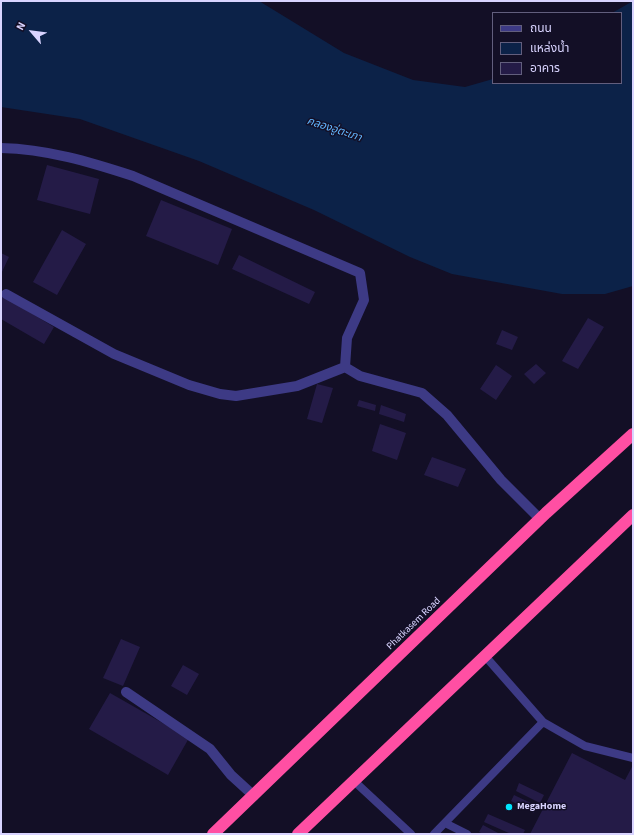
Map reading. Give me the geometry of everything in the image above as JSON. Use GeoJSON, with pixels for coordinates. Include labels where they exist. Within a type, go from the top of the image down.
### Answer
{"type":"FeatureCollection","features":[{"type":"Feature","properties":{"kind":"highway","name":"Phatkasem Road"},"geometry":{"type":"LineString","coordinates":[[213,834],[540,519],[633,434]]}},
{"type":"Feature","properties":{"kind":"highway"},"geometry":{"type":"LineString","coordinates":[[298,834],[633,515]]}},
{"type":"Feature","properties":{"kind":"street"},"geometry":{"type":"LineString","coordinates":[[1,148],[24,149],[62,155],[98,164],[133,176],[360,273],[364,300],[346,338],[346,367]]}},
{"type":"Feature","properties":{"kind":"street"},"geometry":{"type":"LineString","coordinates":[[6,294],[114,354],[189,385],[220,394],[236,396],[297,386],[346,367]]}},
{"type":"Feature","properties":{"kind":"street"},"geometry":{"type":"LineString","coordinates":[[346,367],[360,376],[422,393],[447,415],[501,480],[540,519]]}},
{"type":"Feature","properties":{"kind":"street"},"geometry":{"type":"LineString","coordinates":[[126,692],[210,749],[231,775],[254,796]]}},
{"type":"Feature","properties":{"kind":"lane"},"geometry":{"type":"LineString","coordinates":[[485,656],[543,722],[585,746],[633,758]]}},
{"type":"Feature","properties":{"kind":"lane"},"geometry":{"type":"LineString","coordinates":[[434,834],[543,722]]}},
{"type":"Feature","properties":{"kind":"lane"},"geometry":{"type":"LineString","coordinates":[[354,781],[411,834]]}},
{"type":"Feature","properties":{"kind":"lane"},"geometry":{"type":"LineString","coordinates":[[445,823],[467,834]]}},
{"type":"Feature","properties":{"kind":"water","name":"คลองอู่ตะเภา"},"geometry":{"type":"Polygon","coordinates":[[[1,1],[259,1],[344,53],[413,80],[465,87],[492,79],[492,84],[622,84],[622,12],[614,12],[633,1],[633,286],[605,294],[562,294],[452,274],[410,257],[314,210],[199,161],[80,119],[1,107],[1,1]]]}},
{"type":"Feature","properties":{"kind":"building"},"geometry":{"type":"Polygon","coordinates":[[[47,165],[99,179],[90,214],[37,200],[47,165]]]}},
{"type":"Feature","properties":{"kind":"building"},"geometry":{"type":"Polygon","coordinates":[[[161,200],[232,229],[218,265],[146,236],[161,200]]]}},
{"type":"Feature","properties":{"kind":"building"},"geometry":{"type":"Polygon","coordinates":[[[62,230],[86,244],[57,295],[33,282],[62,230]]]}},
{"type":"Feature","properties":{"kind":"building"},"geometry":{"type":"Polygon","coordinates":[[[1,253],[9,257],[1,274],[1,253]]]}},
{"type":"Feature","properties":{"kind":"building"},"geometry":{"type":"Polygon","coordinates":[[[239,255],[315,292],[309,304],[232,269],[239,255]]]}},
{"type":"Feature","properties":{"kind":"building"},"geometry":{"type":"Polygon","coordinates":[[[1,295],[54,327],[44,344],[1,319],[1,295]]]}},
{"type":"Feature","properties":{"kind":"building"},"geometry":{"type":"Polygon","coordinates":[[[588,318],[604,327],[578,369],[562,361],[588,318]]]}},
{"type":"Feature","properties":{"kind":"building"},"geometry":{"type":"Polygon","coordinates":[[[502,330],[518,337],[512,350],[496,344],[502,330]]]}},
{"type":"Feature","properties":{"kind":"building"},"geometry":{"type":"Polygon","coordinates":[[[536,364],[546,373],[534,384],[524,374],[536,364]]]}},
{"type":"Feature","properties":{"kind":"building"},"geometry":{"type":"Polygon","coordinates":[[[496,365],[512,376],[496,400],[480,389],[496,365]]]}},
{"type":"Feature","properties":{"kind":"building"},"geometry":{"type":"Polygon","coordinates":[[[317,384],[333,388],[322,423],[307,419],[317,384]]]}},
{"type":"Feature","properties":{"kind":"building"},"geometry":{"type":"Polygon","coordinates":[[[359,400],[376,405],[375,411],[357,406],[359,400]]]}},
{"type":"Feature","properties":{"kind":"building"},"geometry":{"type":"Polygon","coordinates":[[[381,405],[406,414],[404,422],[379,414],[381,405]]]}},
{"type":"Feature","properties":{"kind":"building"},"geometry":{"type":"Polygon","coordinates":[[[380,424],[406,433],[397,460],[372,451],[380,424]]]}},
{"type":"Feature","properties":{"kind":"building"},"geometry":{"type":"Polygon","coordinates":[[[432,457],[466,469],[458,487],[424,475],[432,457]]]}},
{"type":"Feature","properties":{"kind":"building"},"geometry":{"type":"Polygon","coordinates":[[[121,639],[140,647],[123,686],[103,678],[121,639]]]}},
{"type":"Feature","properties":{"kind":"building"},"geometry":{"type":"Polygon","coordinates":[[[183,665],[199,674],[187,695],[171,686],[183,665]]]}},
{"type":"Feature","properties":{"kind":"building"},"geometry":{"type":"Polygon","coordinates":[[[110,693],[189,738],[168,775],[89,729],[110,693]]]}},
{"type":"Feature","properties":{"kind":"building"},"geometry":{"type":"Polygon","coordinates":[[[572,753],[625,780],[633,765],[633,834],[530,834],[572,753]]]}},
{"type":"Feature","properties":{"kind":"building"},"geometry":{"type":"Polygon","coordinates":[[[519,783],[544,795],[540,803],[516,791],[519,783]]]}},
{"type":"Feature","properties":{"kind":"building"},"geometry":{"type":"Polygon","coordinates":[[[514,795],[537,806],[534,813],[511,801],[514,795]]]}},
{"type":"Feature","properties":{"kind":"building"},"geometry":{"type":"Polygon","coordinates":[[[488,814],[525,830],[523,834],[511,834],[484,822],[488,814]]]}},
{"type":"Feature","properties":{"kind":"building"},"geometry":{"type":"Polygon","coordinates":[[[483,825],[500,834],[483,834],[479,832],[483,825]]]}},
{"type":"Feature","properties":{"kind":"place","name":"MegaHome"},"geometry":{"type":"Point","coordinates":[509,807]}}]}
